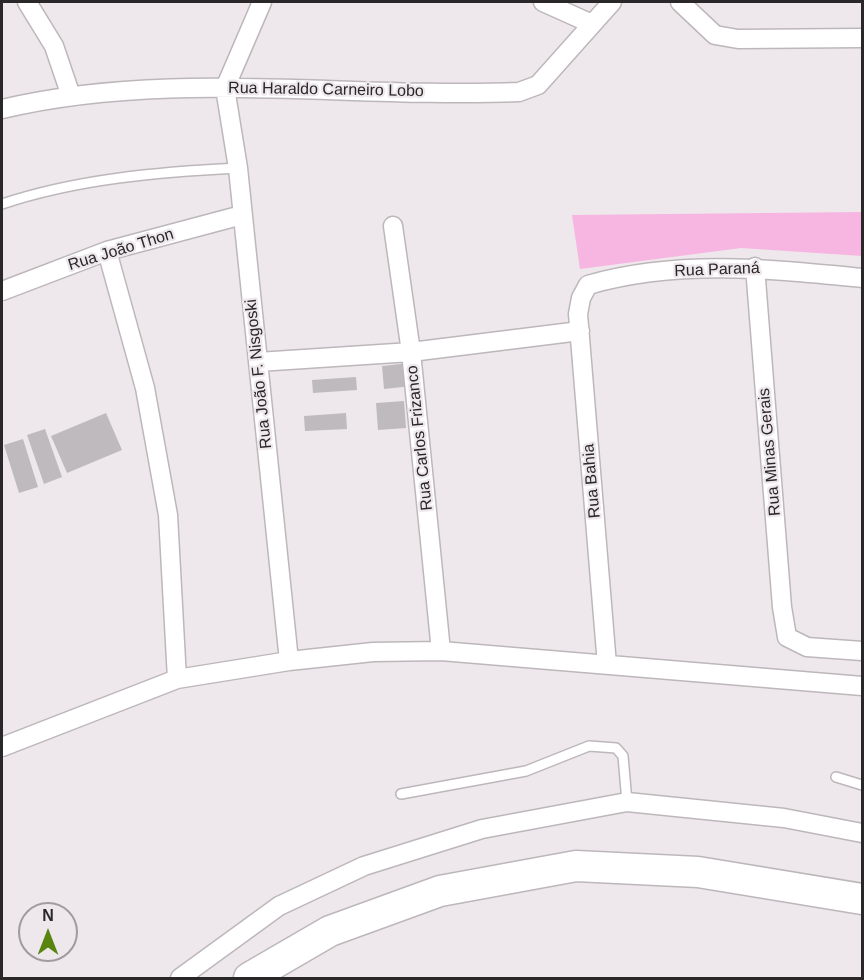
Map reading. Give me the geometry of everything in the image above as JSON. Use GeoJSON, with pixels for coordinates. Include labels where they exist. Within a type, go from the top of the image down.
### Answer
{"type":"FeatureCollection","features":[{"type":"Feature","properties":{"kind":"highway"},"geometry":{"type":"LineString","coordinates":[[249,978],[330,931],[440,891],[576,866],[698,872],[862,898]]}},
{"type":"Feature","properties":{"kind":"street"},"geometry":{"type":"LineString","coordinates":[[27,2],[54,46],[72,96]]}},
{"type":"Feature","properties":{"kind":"street"},"geometry":{"type":"LineString","coordinates":[[225,88],[262,2]]}},
{"type":"Feature","properties":{"kind":"street"},"geometry":{"type":"LineString","coordinates":[[543,2],[592,24]]}},
{"type":"Feature","properties":{"kind":"street","name":"Rua Haraldo Carneiro Lobo"},"geometry":{"type":"LineString","coordinates":[[2,109],[72,96],[225,88],[519,92],[538,85],[612,2]]}},
{"type":"Feature","properties":{"kind":"street"},"geometry":{"type":"LineString","coordinates":[[680,2],[715,35],[738,39],[862,38]]}},
{"type":"Feature","properties":{"kind":"street","name":"Rua João F. Nisgoski"},"geometry":{"type":"LineString","coordinates":[[225,88],[238,168],[289,661]]}},
{"type":"Feature","properties":{"kind":"street","name":"Rua João Thon"},"geometry":{"type":"LineString","coordinates":[[2,291],[107,251],[242,216]]}},
{"type":"Feature","properties":{"kind":"street","name":"Rua Carlos Frizanco"},"geometry":{"type":"LineString","coordinates":[[393,226],[411,352],[441,651]]}},
{"type":"Feature","properties":{"kind":"street"},"geometry":{"type":"LineString","coordinates":[[107,251],[145,388],[168,515],[177,679]]}},
{"type":"Feature","properties":{"kind":"street","name":"Rua Paraná"},"geometry":{"type":"LineString","coordinates":[[581,298],[588,285],[617,277],[755,267],[862,278]]}},
{"type":"Feature","properties":{"kind":"street","name":"Rua Minas Gerais"},"geometry":{"type":"LineString","coordinates":[[755,267],[781,596],[787,637],[807,647],[862,651]]}},
{"type":"Feature","properties":{"kind":"street","name":"Rua Bahia"},"geometry":{"type":"LineString","coordinates":[[581,298],[578,314],[607,665]]}},
{"type":"Feature","properties":{"kind":"street"},"geometry":{"type":"LineString","coordinates":[[258,362],[411,352],[580,331]]}},
{"type":"Feature","properties":{"kind":"street"},"geometry":{"type":"LineString","coordinates":[[2,747],[177,679],[289,661],[373,652],[441,651],[862,686]]}},
{"type":"Feature","properties":{"kind":"street"},"geometry":{"type":"LineString","coordinates":[[180,978],[279,906],[364,866],[483,829],[627,802],[784,818],[862,833]]}},
{"type":"Feature","properties":{"kind":"lane"},"geometry":{"type":"LineString","coordinates":[[2,204],[54,189],[172,171],[238,168]]}},
{"type":"Feature","properties":{"kind":"lane"},"geometry":{"type":"LineString","coordinates":[[401,794],[526,771],[589,746],[616,748],[623,756],[627,802]]}},
{"type":"Feature","properties":{"kind":"lane"},"geometry":{"type":"LineString","coordinates":[[836,777],[862,785]]}},
{"type":"Feature","properties":{"kind":"shaded area"},"geometry":{"type":"Polygon","coordinates":[[[862,212],[862,256],[741,248],[580,269],[572,215],[862,212]]]}},
{"type":"Feature","properties":{"kind":"building"},"geometry":{"type":"Polygon","coordinates":[[[410,363],[412,386],[384,389],[382,366],[410,363]]]}},
{"type":"Feature","properties":{"kind":"building"},"geometry":{"type":"Polygon","coordinates":[[[356,377],[357,390],[313,393],[312,380],[356,377]]]}},
{"type":"Feature","properties":{"kind":"building"},"geometry":{"type":"Polygon","coordinates":[[[404,401],[406,428],[378,430],[376,403],[404,401]]]}},
{"type":"Feature","properties":{"kind":"building"},"geometry":{"type":"Polygon","coordinates":[[[106,413],[122,450],[67,473],[51,436],[106,413]]]}},
{"type":"Feature","properties":{"kind":"building"},"geometry":{"type":"Polygon","coordinates":[[[346,413],[347,429],[305,431],[304,416],[346,413]]]}},
{"type":"Feature","properties":{"kind":"building"},"geometry":{"type":"Polygon","coordinates":[[[45,429],[62,477],[44,484],[27,435],[45,429]]]}},
{"type":"Feature","properties":{"kind":"building"},"geometry":{"type":"Polygon","coordinates":[[[23,439],[38,487],[19,493],[4,445],[23,439]]]}}]}
